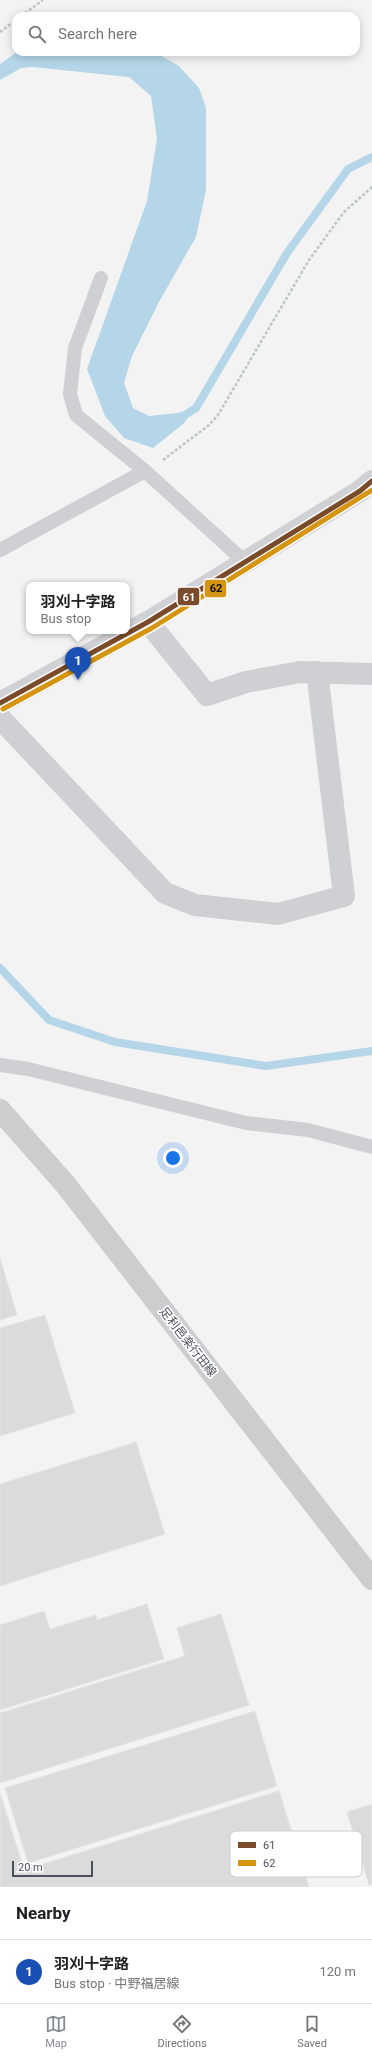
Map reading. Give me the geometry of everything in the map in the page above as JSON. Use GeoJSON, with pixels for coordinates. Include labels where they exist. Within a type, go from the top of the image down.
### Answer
{"type":"FeatureCollection","features":[{"type":"Feature","properties":{"kind":"main road"},"geometry":{"type":"LineString","coordinates":[[130,632],[360,491],[372,481]]}},
{"type":"Feature","properties":{"kind":"main road"},"geometry":{"type":"LineString","coordinates":[[0,703],[126,634]]}},
{"type":"Feature","properties":{"kind":"main road","name":"足利邑楽行田線"},"geometry":{"type":"LineString","coordinates":[[1,1112],[65,1184],[372,1579]]}},
{"type":"Feature","properties":{"kind":"street"},"geometry":{"type":"LineString","coordinates":[[148,622],[207,695],[246,682],[300,672],[372,674]]}},
{"type":"Feature","properties":{"kind":"street"},"geometry":{"type":"LineString","coordinates":[[0,718],[165,893],[195,905],[278,914],[344,896],[317,672]]}},
{"type":"Feature","properties":{"kind":"lane"},"geometry":{"type":"LineString","coordinates":[[101,278],[75,348],[70,394],[76,415],[145,471],[245,562]]}},
{"type":"Feature","properties":{"kind":"lane"},"geometry":{"type":"LineString","coordinates":[[0,550],[145,471]]}},
{"type":"Feature","properties":{"kind":"lane"},"geometry":{"type":"LineString","coordinates":[[0,1065],[28,1069],[246,1123],[308,1130],[372,1146]]}},
{"type":"Feature","properties":{"kind":"path"},"geometry":{"type":"LineString","coordinates":[[26,12],[43,0]]}},
{"type":"Feature","properties":{"kind":"path"},"geometry":{"type":"LineString","coordinates":[[0,32],[12,23]]}},
{"type":"Feature","properties":{"kind":"path"},"geometry":{"type":"LineString","coordinates":[[145,471],[164,459],[209,425],[218,415],[309,260],[344,212],[372,187]]}},
{"type":"Feature","properties":{"kind":"water"},"geometry":{"type":"Polygon","coordinates":[[[12,56],[162,56],[179,66],[199,88],[206,108],[206,190],[196,237],[160,300],[132,356],[124,383],[133,408],[149,416],[177,413],[196,408],[183,424],[153,448],[124,438],[105,416],[87,369],[147,201],[157,139],[151,96],[129,77],[32,67],[21,68],[0,80],[0,64],[12,56]]]}},
{"type":"Feature","properties":{"kind":"building"},"geometry":{"type":"Polygon","coordinates":[[[0,1258],[17,1315],[0,1320],[0,1258]]]}},
{"type":"Feature","properties":{"kind":"building"},"geometry":{"type":"Polygon","coordinates":[[[45,1315],[75,1413],[0,1436],[0,1328],[45,1315]]]}},
{"type":"Feature","properties":{"kind":"building"},"geometry":{"type":"Polygon","coordinates":[[[136,1442],[165,1534],[0,1586],[0,1484],[136,1442]]]}},
{"type":"Feature","properties":{"kind":"building"},"geometry":{"type":"Polygon","coordinates":[[[147,1604],[164,1659],[0,1710],[0,1625],[44,1611],[50,1629],[96,1615],[97,1620],[147,1604]]]}},
{"type":"Feature","properties":{"kind":"building"},"geometry":{"type":"Polygon","coordinates":[[[221,1614],[249,1705],[0,1783],[0,1713],[185,1656],[177,1628],[221,1614]]]}},
{"type":"Feature","properties":{"kind":"building"},"geometry":{"type":"Polygon","coordinates":[[[221,1614],[249,1705],[0,1783],[0,1713],[185,1656],[177,1628],[221,1614]]]}},
{"type":"Feature","properties":{"kind":"building"},"geometry":{"type":"Polygon","coordinates":[[[255,1711],[277,1786],[28,1863],[5,1788],[255,1711]]]}},
{"type":"Feature","properties":{"kind":"building"},"geometry":{"type":"Polygon","coordinates":[[[279,1791],[292,1831],[230,1831],[230,1877],[306,1877],[309,1887],[0,1887],[0,1793],[24,1870],[279,1791]]]}},
{"type":"Feature","properties":{"kind":"building"},"geometry":{"type":"Polygon","coordinates":[[[279,1791],[292,1831],[230,1831],[230,1877],[306,1877],[309,1887],[0,1887],[0,1793],[24,1870],[279,1791]]]}},
{"type":"Feature","properties":{"kind":"building"},"geometry":{"type":"Polygon","coordinates":[[[372,1804],[372,1884],[369,1885],[362,1862],[362,1831],[353,1831],[347,1812],[372,1804]]]}},
{"type":"Feature","properties":{"kind":"waterway"},"geometry":{"type":"LineString","coordinates":[[188,413],[196,408],[287,253],[348,169],[372,157]]}},
{"type":"Feature","properties":{"kind":"waterway"},"geometry":{"type":"LineString","coordinates":[[0,968],[49,1020],[115,1042],[266,1066],[372,1051]]}},
{"type":"Feature","properties":{"kind":"transit line","name":"61"},"geometry":{"type":"LineString","coordinates":[[130,632],[360,491],[372,481]]}},
{"type":"Feature","properties":{"kind":"transit line","name":"62"},"geometry":{"type":"LineString","coordinates":[[3,709],[152,628],[372,490]]}},
{"type":"Feature","properties":{"kind":"transit line","name":"61"},"geometry":{"type":"LineString","coordinates":[[0,703],[126,634]]}},
{"type":"Feature","properties":{"kind":"place","name":"羽刈十字路"},"geometry":{"type":"Point","coordinates":[78,680]}}]}
